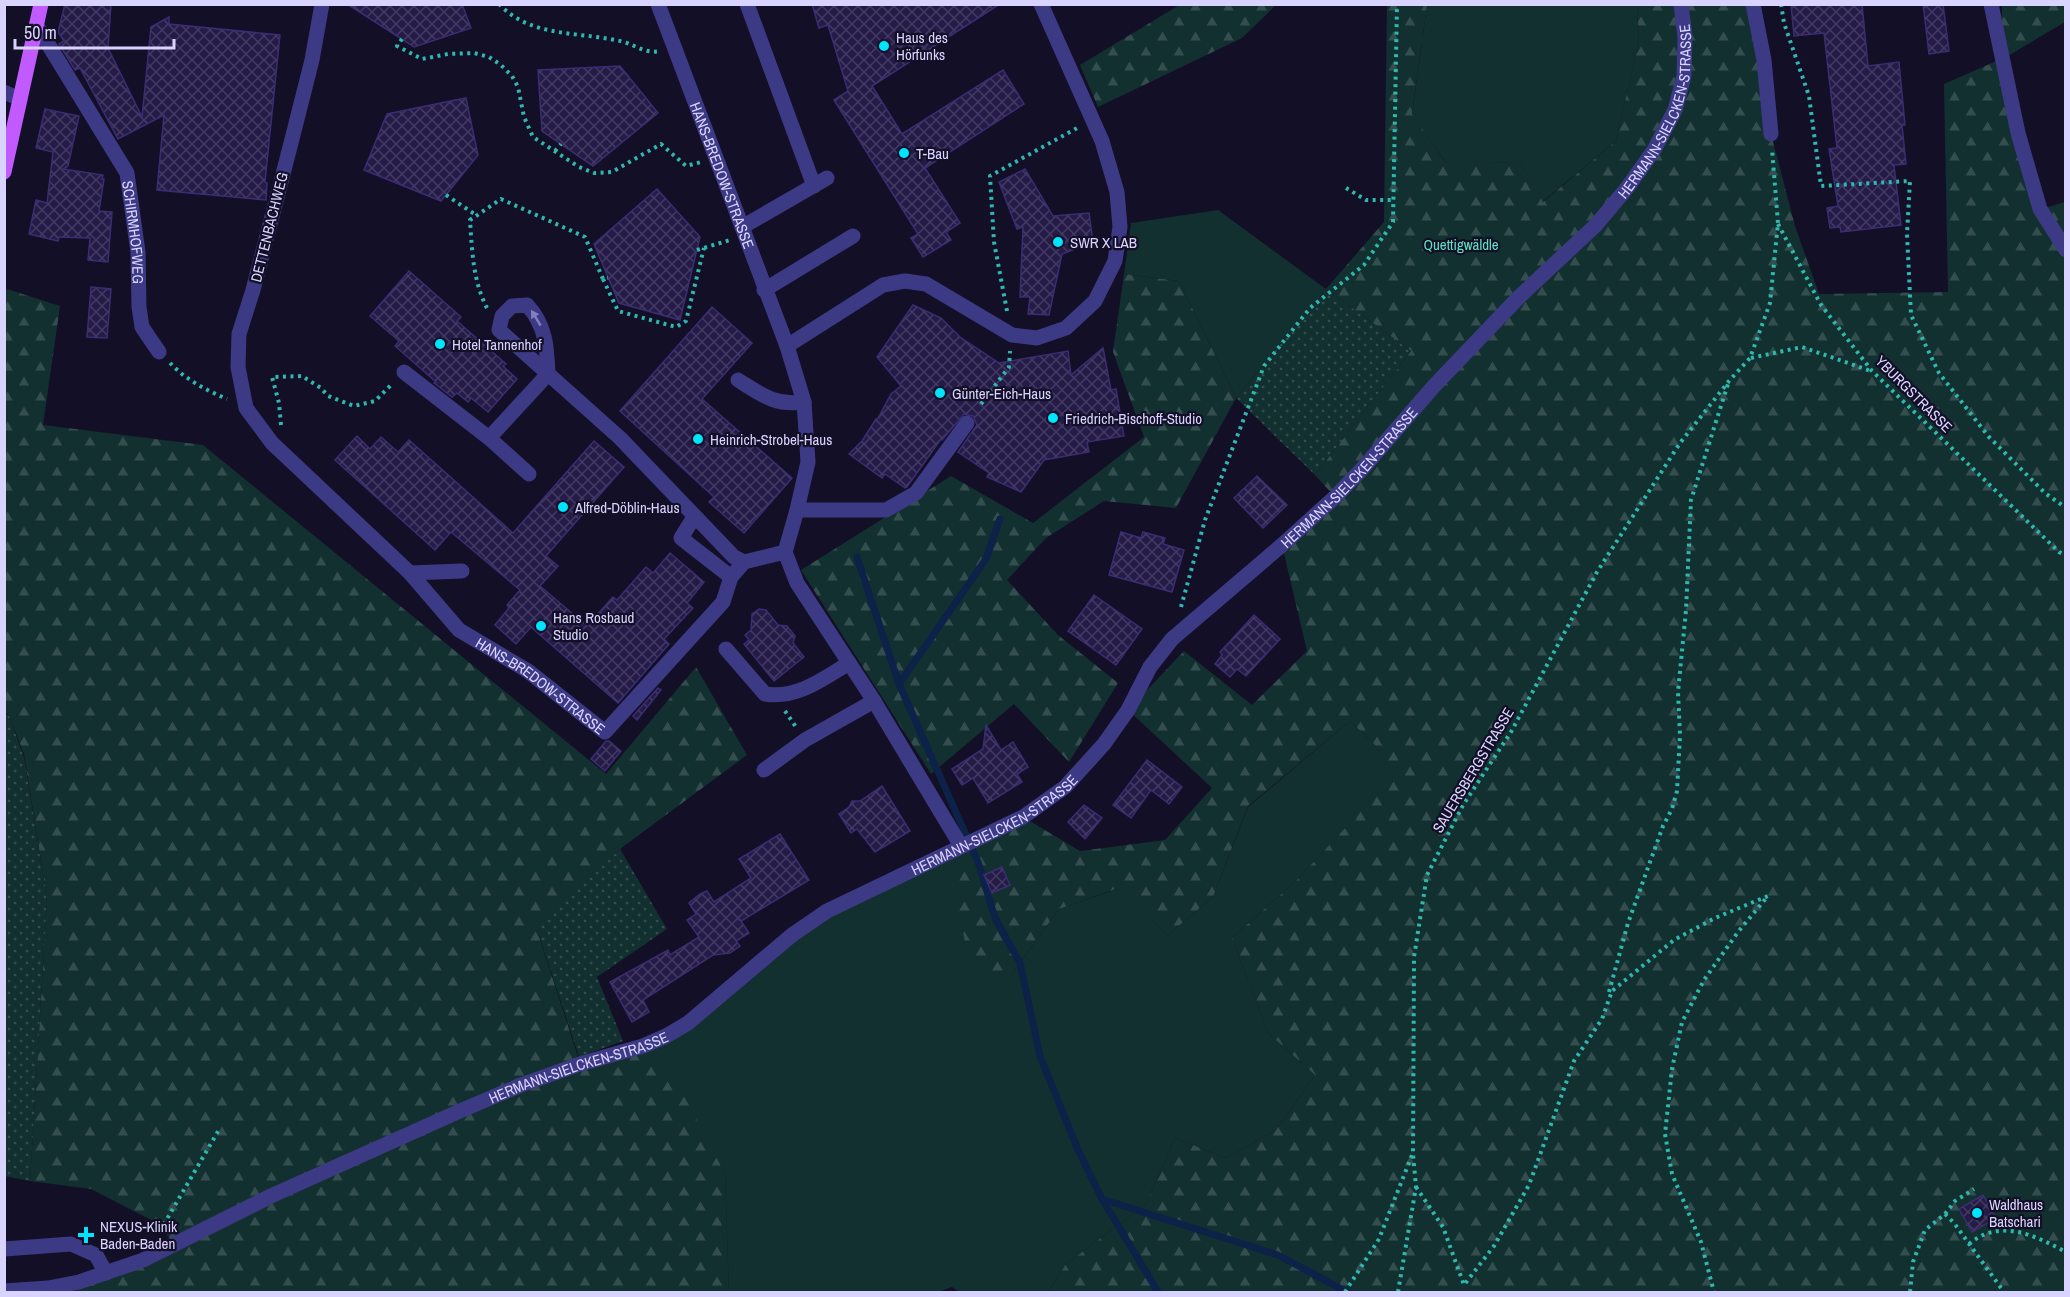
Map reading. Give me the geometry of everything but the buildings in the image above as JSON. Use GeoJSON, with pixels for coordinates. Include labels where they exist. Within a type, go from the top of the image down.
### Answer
{"type":"FeatureCollection","features":[{"type":"Feature","properties":{"kind":"main road"},"geometry":{"type":"LineString","coordinates":[[4,172],[42,4]]}},
{"type":"Feature","properties":{"kind":"street","name":"DETTENBACHWEG"},"geometry":{"type":"LineString","coordinates":[[272,444],[246,408],[238,368],[239,334],[253,290],[312,60],[322,4]]}},
{"type":"Feature","properties":{"kind":"street","name":"HANS-BREDOW-STRASSE"},"geometry":{"type":"LineString","coordinates":[[658,4],[787,346],[804,402],[808,462],[785,552]]}},
{"type":"Feature","properties":{"kind":"street"},"geometry":{"type":"LineString","coordinates":[[743,231],[820,182],[747,4]]}},
{"type":"Feature","properties":{"kind":"street"},"geometry":{"type":"LineString","coordinates":[[787,346],[883,285],[905,281],[926,284],[1011,342],[1037,338],[1066,328],[1095,302],[1114,261],[1120,227],[1118,192],[1102,141],[1041,4]]}},
{"type":"Feature","properties":{"kind":"street","name":"HERMANN-SIELCKEN-STRASSE"},"geometry":{"type":"LineString","coordinates":[[4,1291],[48,1288],[106,1273],[144,1260],[273,1195],[460,1111],[561,1071],[643,1046],[666,1036],[687,1023],[792,935],[827,911],[1023,817],[1065,787],[1104,744],[1128,710],[1150,667],[1172,639],[1335,497],[1434,386],[1519,297],[1596,225],[1627,188],[1654,150],[1675,110],[1684,76],[1686,37],[1681,4]]}},
{"type":"Feature","properties":{"kind":"street"},"geometry":{"type":"LineString","coordinates":[[1753,4],[1764,60],[1771,134]]}},
{"type":"Feature","properties":{"kind":"street"},"geometry":{"type":"LineString","coordinates":[[1991,4],[2018,133],[2040,209],[2066,250]]}},
{"type":"Feature","properties":{"kind":"street","name":"SCHIRMHOFWEG"},"geometry":{"type":"LineString","coordinates":[[37,26],[127,173],[138,252],[139,307],[142,327],[159,352]]}},
{"type":"Feature","properties":{"kind":"street"},"geometry":{"type":"LineString","coordinates":[[4,92],[20,99]]}},
{"type":"Feature","properties":{"kind":"street"},"geometry":{"type":"LineString","coordinates":[[764,290],[853,236]]}},
{"type":"Feature","properties":{"kind":"street"},"geometry":{"type":"LineString","coordinates":[[489,438],[548,374],[546,337],[537,315],[527,305],[513,306],[502,316],[499,330],[548,374],[620,438],[734,557],[744,562],[785,552],[797,583],[968,843]]}},
{"type":"Feature","properties":{"kind":"street"},"geometry":{"type":"LineString","coordinates":[[401,376],[489,438],[529,474]]}},
{"type":"Feature","properties":{"kind":"street"},"geometry":{"type":"LineString","coordinates":[[738,380],[766,398],[787,404],[804,402]]}},
{"type":"Feature","properties":{"kind":"street"},"geometry":{"type":"LineString","coordinates":[[797,510],[886,510],[916,494],[967,423]]}},
{"type":"Feature","properties":{"kind":"street","name":"HANS-BREDOW-STRASSE"},"geometry":{"type":"LineString","coordinates":[[272,444],[410,573],[459,630],[528,671],[605,732],[723,602],[731,577],[744,562]]}},
{"type":"Feature","properties":{"kind":"street"},"geometry":{"type":"LineString","coordinates":[[694,517],[681,538],[731,577]]}},
{"type":"Feature","properties":{"kind":"street"},"geometry":{"type":"LineString","coordinates":[[410,573],[462,571]]}},
{"type":"Feature","properties":{"kind":"street"},"geometry":{"type":"LineString","coordinates":[[726,649],[765,694],[786,695],[813,686],[849,663]]}},
{"type":"Feature","properties":{"kind":"street"},"geometry":{"type":"LineString","coordinates":[[764,770],[805,740],[873,701]]}},
{"type":"Feature","properties":{"kind":"street"},"geometry":{"type":"LineString","coordinates":[[4,1249],[71,1245],[96,1255],[106,1273]]}},
{"type":"Feature","properties":{"kind":"path"},"geometry":{"type":"LineString","coordinates":[[500,4],[518,19],[551,31],[624,42],[651,53],[675,48]]}},
{"type":"Feature","properties":{"kind":"path"},"geometry":{"type":"LineString","coordinates":[[1172,639],[1205,520],[1264,366],[1310,308],[1364,265],[1393,222],[1397,4]]}},
{"type":"Feature","properties":{"kind":"path"},"geometry":{"type":"LineString","coordinates":[[1781,4],[1784,23],[1809,96],[1821,186],[1910,181],[1907,234],[1911,315],[1939,373],[1989,437],[2045,493],[2066,508]]}},
{"type":"Feature","properties":{"kind":"path"},"geometry":{"type":"LineString","coordinates":[[402,39],[397,46],[422,59],[448,54],[474,53],[489,57],[501,65],[512,76],[518,87],[527,128],[534,137],[579,167],[594,174],[612,172],[661,144],[686,166],[716,158]]}},
{"type":"Feature","properties":{"kind":"path"},"geometry":{"type":"LineString","coordinates":[[981,404],[1009,367],[1011,342],[994,242],[990,176],[1092,119]]}},
{"type":"Feature","properties":{"kind":"path","name":"SAUERSBERGSTRASSE"},"geometry":{"type":"LineString","coordinates":[[1398,1293],[1416,1187],[1413,1154],[1414,957],[1427,875],[1463,805],[1511,732],[1597,572],[1680,443],[1750,358],[1770,303],[1778,223],[1771,134]]}},
{"type":"Feature","properties":{"kind":"path"},"geometry":{"type":"LineString","coordinates":[[555,151],[561,144]]}},
{"type":"Feature","properties":{"kind":"path"},"geometry":{"type":"LineString","coordinates":[[1346,188],[1366,200],[1392,200]]}},
{"type":"Feature","properties":{"kind":"path"},"geometry":{"type":"LineString","coordinates":[[446,195],[476,215]]}},
{"type":"Feature","properties":{"kind":"path"},"geometry":{"type":"LineString","coordinates":[[499,330],[480,294],[473,263],[470,220],[501,199],[585,237],[606,278],[618,311],[676,327],[686,321],[704,248]]}},
{"type":"Feature","properties":{"kind":"path","name":"YBURGSTRASSE"},"geometry":{"type":"LineString","coordinates":[[1778,223],[1821,306],[1872,371],[2059,552],[2066,556]]}},
{"type":"Feature","properties":{"kind":"path"},"geometry":{"type":"LineString","coordinates":[[697,250],[743,231]]}},
{"type":"Feature","properties":{"kind":"path"},"geometry":{"type":"LineString","coordinates":[[1750,358],[1802,347],[1872,371]]}},
{"type":"Feature","properties":{"kind":"path"},"geometry":{"type":"LineString","coordinates":[[159,352],[180,374],[208,391],[246,408]]}},
{"type":"Feature","properties":{"kind":"path"},"geometry":{"type":"LineString","coordinates":[[281,430],[279,403],[272,377],[302,376],[321,387],[328,396],[354,406],[375,401],[401,376]]}},
{"type":"Feature","properties":{"kind":"path"},"geometry":{"type":"LineString","coordinates":[[1602,1019],[1628,923],[1677,791],[1680,735],[1678,693],[1686,610],[1691,500],[1729,381]]}},
{"type":"Feature","properties":{"kind":"path"},"geometry":{"type":"LineString","coordinates":[[1416,1187],[1443,1227],[1464,1285],[1494,1246],[1529,1185],[1574,1061],[1602,1019],[1612,990],[1674,940],[1715,918],[1768,896],[1738,932],[1704,980],[1682,1022],[1672,1069],[1665,1134],[1672,1174],[1701,1242],[1714,1293]]}},
{"type":"Feature","properties":{"kind":"path"},"geometry":{"type":"LineString","coordinates":[[144,1260],[220,1128]]}},
{"type":"Feature","properties":{"kind":"path"},"geometry":{"type":"LineString","coordinates":[[1345,1293],[1379,1239],[1413,1154]]}},
{"type":"Feature","properties":{"kind":"path"},"geometry":{"type":"LineString","coordinates":[[1910,1293],[1913,1262],[1925,1230],[1945,1214],[1955,1201],[1974,1189]]}},
{"type":"Feature","properties":{"kind":"path"},"geometry":{"type":"LineString","coordinates":[[1945,1214],[2004,1293]]}},
{"type":"Feature","properties":{"kind":"path"},"geometry":{"type":"LineString","coordinates":[[1969,1244],[1979,1236],[2001,1229],[2042,1239],[2066,1252]]}},
{"type":"Feature","properties":{"kind":"green space"},"geometry":{"type":"Polygon","coordinates":[[[1181,4],[1276,5],[1242,38],[1098,107],[1080,65],[1181,4]]]}},
{"type":"Feature","properties":{"kind":"green space","name":"Quettigwäldle"},"geometry":{"type":"Polygon","coordinates":[[[1387,5],[1427,5],[1412,114],[1446,163],[1520,162],[1543,202],[1616,141],[1639,40],[1637,5],[1753,5],[1771,134],[1795,226],[1819,294],[1948,292],[1944,84],[2001,59],[2002,5],[2065,5],[2065,22],[2001,60],[2041,209],[2065,202],[2065,1292],[1048,1292],[1066,1264],[1146,1204],[1175,1138],[1226,1158],[1276,1130],[1315,1075],[1268,1033],[1232,938],[1298,879],[1395,774],[1374,744],[1350,721],[1248,806],[1213,897],[1168,935],[1116,889],[1059,909],[1011,975],[972,972],[951,881],[968,848],[1023,817],[1080,851],[1165,840],[1212,788],[1128,710],[1184,651],[1252,705],[1307,651],[1282,545],[1334,496],[1315,475],[1411,351],[1326,289],[1384,222],[1387,5]]]}},
{"type":"Feature","properties":{"kind":"green space"},"geometry":{"type":"Polygon","coordinates":[[[1427,5],[1637,5],[1639,40],[1616,141],[1542,202],[1520,162],[1447,164],[1412,115],[1427,5]]]}},
{"type":"Feature","properties":{"kind":"green space"},"geometry":{"type":"Polygon","coordinates":[[[1218,210],[1326,289],[1236,398],[1179,281],[1124,274],[1131,223],[1218,210]]]}},
{"type":"Feature","properties":{"kind":"green space"},"geometry":{"type":"Polygon","coordinates":[[[1124,274],[1179,281],[1236,398],[1176,508],[1104,501],[1046,538],[1007,580],[1058,635],[1118,683],[1069,762],[1014,704],[931,774],[801,570],[951,476],[1033,523],[1144,437],[1113,352],[1124,274]]]}},
{"type":"Feature","properties":{"kind":"green space"},"geometry":{"type":"Polygon","coordinates":[[[7,289],[60,306],[43,425],[203,445],[606,774],[696,667],[747,755],[620,849],[537,930],[580,1063],[643,1046],[680,1088],[725,1174],[729,1292],[5,1292],[48,1288],[174,1245],[159,1224],[91,1189],[30,1181],[47,899],[24,754],[5,711],[4,297],[7,289]]]}},
{"type":"Feature","properties":{"kind":"green space"},"geometry":{"type":"Polygon","coordinates":[[[1326,289],[1411,351],[1315,475],[1236,398],[1326,289]]]}},
{"type":"Feature","properties":{"kind":"green space"},"geometry":{"type":"Polygon","coordinates":[[[4,712],[9,716],[24,757],[47,899],[30,1181],[5,1176],[4,712]]]}},
{"type":"Feature","properties":{"kind":"green space"},"geometry":{"type":"Polygon","coordinates":[[[1350,721],[1374,744],[1396,774],[1298,879],[1232,938],[1268,1033],[1315,1075],[1276,1130],[1226,1158],[1175,1138],[1146,1204],[1066,1264],[1048,1292],[959,1292],[952,1287],[939,1292],[729,1292],[725,1174],[643,1046],[666,1036],[792,935],[968,848],[1011,975],[1059,909],[1117,889],[1168,935],[1213,897],[1248,807],[1350,721]]]}},
{"type":"Feature","properties":{"kind":"green space"},"geometry":{"type":"Polygon","coordinates":[[[620,849],[667,929],[597,977],[623,1041],[579,1057],[537,929],[620,849]]]}},
{"type":"Feature","properties":{"kind":"waterway"},"geometry":{"type":"LineString","coordinates":[[899,684],[986,559],[1000,519]]}},
{"type":"Feature","properties":{"kind":"waterway"},"geometry":{"type":"LineString","coordinates":[[857,557],[899,684],[978,862],[995,918],[1020,963],[1040,1056],[1078,1150],[1102,1199],[1158,1292]]}},
{"type":"Feature","properties":{"kind":"waterway"},"geometry":{"type":"LineString","coordinates":[[1102,1199],[1278,1255],[1347,1292]]}},
{"type":"Feature","properties":{"kind":"place","name":"Haus des Hörfunks"},"geometry":{"type":"Point","coordinates":[884,46]}},
{"type":"Feature","properties":{"kind":"place","name":"T-Bau"},"geometry":{"type":"Point","coordinates":[904,153]}},
{"type":"Feature","properties":{"kind":"place","name":"SWR X LAB"},"geometry":{"type":"Point","coordinates":[1058,242]}},
{"type":"Feature","properties":{"kind":"place","name":"Hotel Tannenhof"},"geometry":{"type":"Point","coordinates":[440,344]}},
{"type":"Feature","properties":{"kind":"place","name":"Günter-Eich-Haus"},"geometry":{"type":"Point","coordinates":[940,393]}},
{"type":"Feature","properties":{"kind":"place","name":"Friedrich-Bischoff-Studio"},"geometry":{"type":"Point","coordinates":[1053,418]}},
{"type":"Feature","properties":{"kind":"place","name":"Heinrich-Strobel-Haus"},"geometry":{"type":"Point","coordinates":[698,439]}},
{"type":"Feature","properties":{"kind":"place","name":"Alfred-Döblin-Haus"},"geometry":{"type":"Point","coordinates":[563,507]}},
{"type":"Feature","properties":{"kind":"place","name":"Hans Rosbaud Studio"},"geometry":{"type":"Point","coordinates":[541,626]}},
{"type":"Feature","properties":{"kind":"place","name":"Waldhaus Batschari"},"geometry":{"type":"Point","coordinates":[1977,1213]}},
{"type":"Feature","properties":{"kind":"place","name":"NEXUS-Klinik Baden-Baden"},"geometry":{"type":"Point","coordinates":[86,1235]}}]}
